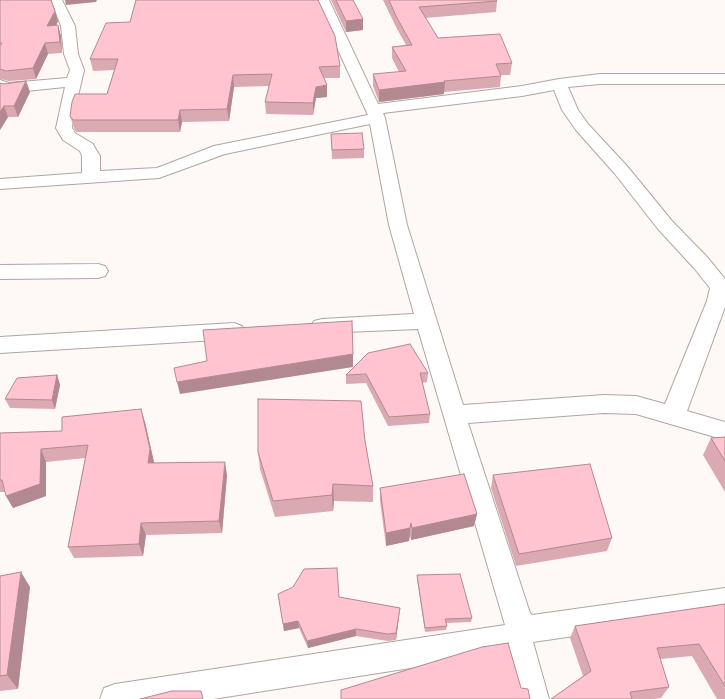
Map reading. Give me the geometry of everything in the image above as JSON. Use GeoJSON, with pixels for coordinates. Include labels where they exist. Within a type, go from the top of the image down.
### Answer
{"type":"FeatureCollection","features":[{"type":"Feature","properties":{"kind":"street"},"geometry":{"type":"LineString","coordinates":[[55,0],[59,4],[68,26],[71,54],[77,70],[65,118],[64,128],[69,136],[87,148],[91,156],[90,178]]}},
{"type":"Feature","properties":{"kind":"street"},"geometry":{"type":"LineString","coordinates":[[322,0],[375,114],[398,225],[454,415],[518,621],[534,699]]}},
{"type":"Feature","properties":{"kind":"street"},"geometry":{"type":"LineString","coordinates":[[0,184],[159,173],[169,171],[220,150],[375,114],[559,84],[600,79],[725,79]]}},
{"type":"Feature","properties":{"kind":"street"},"geometry":{"type":"LineString","coordinates":[[0,85],[7,88],[74,82]]}},
{"type":"Feature","properties":{"kind":"street"},"geometry":{"type":"LineString","coordinates":[[559,84],[570,110],[582,127],[621,170],[665,225],[701,263],[720,287],[717,301],[673,415]]}},
{"type":"Feature","properties":{"kind":"street"},"geometry":{"type":"LineString","coordinates":[[0,272],[98,271]]}},
{"type":"Feature","properties":{"kind":"street"},"geometry":{"type":"LineString","coordinates":[[301,327],[426,321]]}},
{"type":"Feature","properties":{"kind":"street"},"geometry":{"type":"LineString","coordinates":[[0,344],[254,330]]}},
{"type":"Feature","properties":{"kind":"street"},"geometry":{"type":"LineString","coordinates":[[454,415],[604,404],[636,405],[725,431]]}},
{"type":"Feature","properties":{"kind":"street"},"geometry":{"type":"LineString","coordinates":[[115,699],[527,629],[544,628],[725,601]]}},
{"type":"Feature","properties":{"kind":"building"},"geometry":{"type":"Polygon","coordinates":[[[0,0],[51,0],[55,11],[47,26],[58,25],[60,42],[45,43],[33,68],[6,71],[0,69],[0,46],[2,43],[0,43],[0,0]]]}},
{"type":"Feature","properties":{"kind":"building"},"geometry":{"type":"Polygon","coordinates":[[[136,0],[318,0],[335,36],[340,66],[319,67],[327,85],[316,87],[313,103],[265,102],[272,74],[233,75],[227,109],[180,110],[178,120],[73,120],[70,116],[75,94],[107,94],[118,59],[90,59],[106,23],[130,22],[136,0]]]}},
{"type":"Feature","properties":{"kind":"building"},"geometry":{"type":"Polygon","coordinates":[[[336,0],[353,0],[363,19],[346,21],[336,0]]]}},
{"type":"Feature","properties":{"kind":"building"},"geometry":{"type":"Polygon","coordinates":[[[389,0],[496,0],[497,1],[419,7],[438,38],[500,34],[512,63],[496,64],[501,76],[444,81],[445,82],[379,90],[373,74],[406,71],[392,47],[412,45],[389,0]]]}},
{"type":"Feature","properties":{"kind":"building"},"geometry":{"type":"Polygon","coordinates":[[[26,81],[14,106],[4,106],[0,112],[0,83],[4,84],[26,81]]]}},
{"type":"Feature","properties":{"kind":"building"},"geometry":{"type":"Polygon","coordinates":[[[362,133],[364,149],[332,150],[331,134],[362,133]]]}},
{"type":"Feature","properties":{"kind":"building"},"geometry":{"type":"Polygon","coordinates":[[[352,321],[353,354],[177,382],[174,368],[207,361],[203,330],[352,321]]]}},
{"type":"Feature","properties":{"kind":"building"},"geometry":{"type":"Polygon","coordinates":[[[410,344],[428,373],[420,373],[430,414],[389,417],[366,374],[346,375],[368,353],[410,344]]]}},
{"type":"Feature","properties":{"kind":"building"},"geometry":{"type":"Polygon","coordinates":[[[57,375],[52,400],[5,399],[17,378],[57,375]]]}},
{"type":"Feature","properties":{"kind":"building"},"geometry":{"type":"Polygon","coordinates":[[[258,399],[361,401],[365,441],[373,486],[333,484],[332,495],[273,501],[258,452],[258,399]]]}},
{"type":"Feature","properties":{"kind":"building"},"geometry":{"type":"Polygon","coordinates":[[[141,409],[150,449],[148,463],[225,462],[219,521],[141,523],[139,544],[68,547],[88,445],[41,449],[40,484],[6,496],[2,480],[0,480],[0,433],[62,431],[62,417],[141,409]]]}},
{"type":"Feature","properties":{"kind":"building"},"geometry":{"type":"Polygon","coordinates":[[[725,437],[725,461],[711,438],[725,437]]]}},
{"type":"Feature","properties":{"kind":"building"},"geometry":{"type":"Polygon","coordinates":[[[590,464],[612,538],[519,554],[493,475],[590,464]]]}},
{"type":"Feature","properties":{"kind":"building"},"geometry":{"type":"Polygon","coordinates":[[[464,474],[477,514],[412,528],[411,523],[410,528],[386,533],[380,488],[464,474]]]}},
{"type":"Feature","properties":{"kind":"building"},"geometry":{"type":"Polygon","coordinates":[[[337,568],[339,597],[400,608],[396,633],[388,634],[356,629],[307,641],[298,621],[283,624],[278,594],[293,587],[304,569],[337,568]]]}},
{"type":"Feature","properties":{"kind":"building"},"geometry":{"type":"Polygon","coordinates":[[[21,572],[7,675],[0,676],[0,576],[21,572]]]}},
{"type":"Feature","properties":{"kind":"building"},"geometry":{"type":"Polygon","coordinates":[[[460,574],[472,618],[445,619],[447,626],[425,628],[417,575],[460,574]]]}},
{"type":"Feature","properties":{"kind":"building"},"geometry":{"type":"Polygon","coordinates":[[[725,604],[725,686],[699,644],[657,648],[669,687],[630,692],[632,699],[551,699],[591,671],[575,626],[725,604]]]}},
{"type":"Feature","properties":{"kind":"building"},"geometry":{"type":"Polygon","coordinates":[[[508,643],[521,688],[528,689],[530,699],[341,699],[341,690],[482,647],[508,643]]]}},
{"type":"Feature","properties":{"kind":"building"},"geometry":{"type":"Polygon","coordinates":[[[172,691],[201,691],[203,699],[140,699],[172,691]]]}}]}
